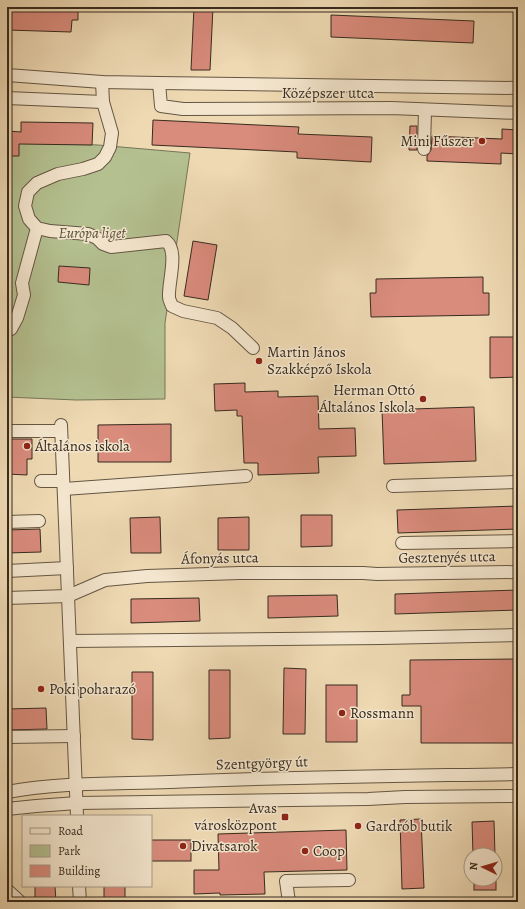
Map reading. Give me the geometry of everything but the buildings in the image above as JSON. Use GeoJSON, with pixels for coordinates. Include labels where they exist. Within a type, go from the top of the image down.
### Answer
{"type":"FeatureCollection","features":[{"type":"Feature","properties":{"kind":"street","name":"Középszer utca"},"geometry":{"type":"LineString","coordinates":[[7,75],[102,82],[518,88]]}},
{"type":"Feature","properties":{"kind":"street"},"geometry":{"type":"LineString","coordinates":[[102,82],[103,102],[112,134],[110,147],[105,157],[98,164],[83,169],[58,174],[37,183],[28,192],[25,206],[29,219],[37,228],[50,231],[88,234],[97,238],[103,244],[111,247],[166,241],[171,244],[172,249],[169,297],[172,306],[182,311],[217,318],[232,328],[253,348]]}},
{"type":"Feature","properties":{"kind":"street","name":"Középszer utca"},"geometry":{"type":"LineString","coordinates":[[159,83],[161,106],[183,109],[391,108],[518,113]]}},
{"type":"Feature","properties":{"kind":"street"},"geometry":{"type":"LineString","coordinates":[[7,98],[103,102]]}},
{"type":"Feature","properties":{"kind":"street"},"geometry":{"type":"LineString","coordinates":[[424,149],[425,110]]}},
{"type":"Feature","properties":{"kind":"street"},"geometry":{"type":"LineString","coordinates":[[7,331],[11,329],[17,318],[24,295],[22,283],[37,228]]}},
{"type":"Feature","properties":{"kind":"street"},"geometry":{"type":"LineString","coordinates":[[7,431],[61,428],[77,815]]}},
{"type":"Feature","properties":{"kind":"street"},"geometry":{"type":"LineString","coordinates":[[41,481],[63,485],[246,476]]}},
{"type":"Feature","properties":{"kind":"street"},"geometry":{"type":"LineString","coordinates":[[393,486],[518,482]]}},
{"type":"Feature","properties":{"kind":"street"},"geometry":{"type":"LineString","coordinates":[[7,522],[39,520]]}},
{"type":"Feature","properties":{"kind":"street","name":"Gesztenyés utca"},"geometry":{"type":"LineString","coordinates":[[402,543],[518,541]]}},
{"type":"Feature","properties":{"kind":"street"},"geometry":{"type":"LineString","coordinates":[[7,571],[67,568]]}},
{"type":"Feature","properties":{"kind":"street","name":"Gesztenyés utca"},"geometry":{"type":"LineString","coordinates":[[377,574],[518,572]]}},
{"type":"Feature","properties":{"kind":"street","name":"Áfonyás utca"},"geometry":{"type":"LineString","coordinates":[[7,598],[68,596],[105,580],[147,576],[240,573],[377,574]]}},
{"type":"Feature","properties":{"kind":"street"},"geometry":{"type":"LineString","coordinates":[[70,641],[518,635]]}},
{"type":"Feature","properties":{"kind":"street"},"geometry":{"type":"LineString","coordinates":[[7,737],[74,736]]}},
{"type":"Feature","properties":{"kind":"street","name":"Szentgyörgy út"},"geometry":{"type":"LineString","coordinates":[[7,792],[35,787],[253,778],[518,774]]}},
{"type":"Feature","properties":{"kind":"street"},"geometry":{"type":"LineString","coordinates":[[404,775],[405,797]]}},
{"type":"Feature","properties":{"kind":"street"},"geometry":{"type":"LineString","coordinates":[[7,809],[77,803],[518,796]]}},
{"type":"Feature","properties":{"kind":"street"},"geometry":{"type":"LineString","coordinates":[[289,902],[286,881],[349,880]]}},
{"type":"Feature","properties":{"kind":"street"},"geometry":{"type":"LineString","coordinates":[[79,887],[80,902]]}},
{"type":"Feature","properties":{"kind":"street"},"geometry":{"type":"LineString","coordinates":[[7,890],[20,902]]}},
{"type":"Feature","properties":{"kind":"green space","name":"Európa liget"},"geometry":{"type":"Polygon","coordinates":[[[7,142],[98,145],[190,153],[165,323],[165,399],[76,400],[7,397],[7,142]]]}},
{"type":"Feature","properties":{"kind":"place","name":"Mini Fűszer"},"geometry":{"type":"Point","coordinates":[482,141]}},
{"type":"Feature","properties":{"kind":"place","name":"Martin János Szakképző Iskola"},"geometry":{"type":"Point","coordinates":[259,361]}},
{"type":"Feature","properties":{"kind":"place","name":"Herman Ottó Általános Iskola"},"geometry":{"type":"Point","coordinates":[423,399]}},
{"type":"Feature","properties":{"kind":"place","name":"Általános iskola"},"geometry":{"type":"Point","coordinates":[27,446]}},
{"type":"Feature","properties":{"kind":"place","name":"Poki poharazó"},"geometry":{"type":"Point","coordinates":[41,689]}},
{"type":"Feature","properties":{"kind":"place","name":"Rossmann"},"geometry":{"type":"Point","coordinates":[342,713]}},
{"type":"Feature","properties":{"kind":"place","name":"Avas városközpont"},"geometry":{"type":"Point","coordinates":[285,817]}},
{"type":"Feature","properties":{"kind":"place","name":"Gardrób butik"},"geometry":{"type":"Point","coordinates":[358,826]}},
{"type":"Feature","properties":{"kind":"place","name":"Divatsarok"},"geometry":{"type":"Point","coordinates":[183,846]}},
{"type":"Feature","properties":{"kind":"place","name":"Coop"},"geometry":{"type":"Point","coordinates":[305,851]}}]}
